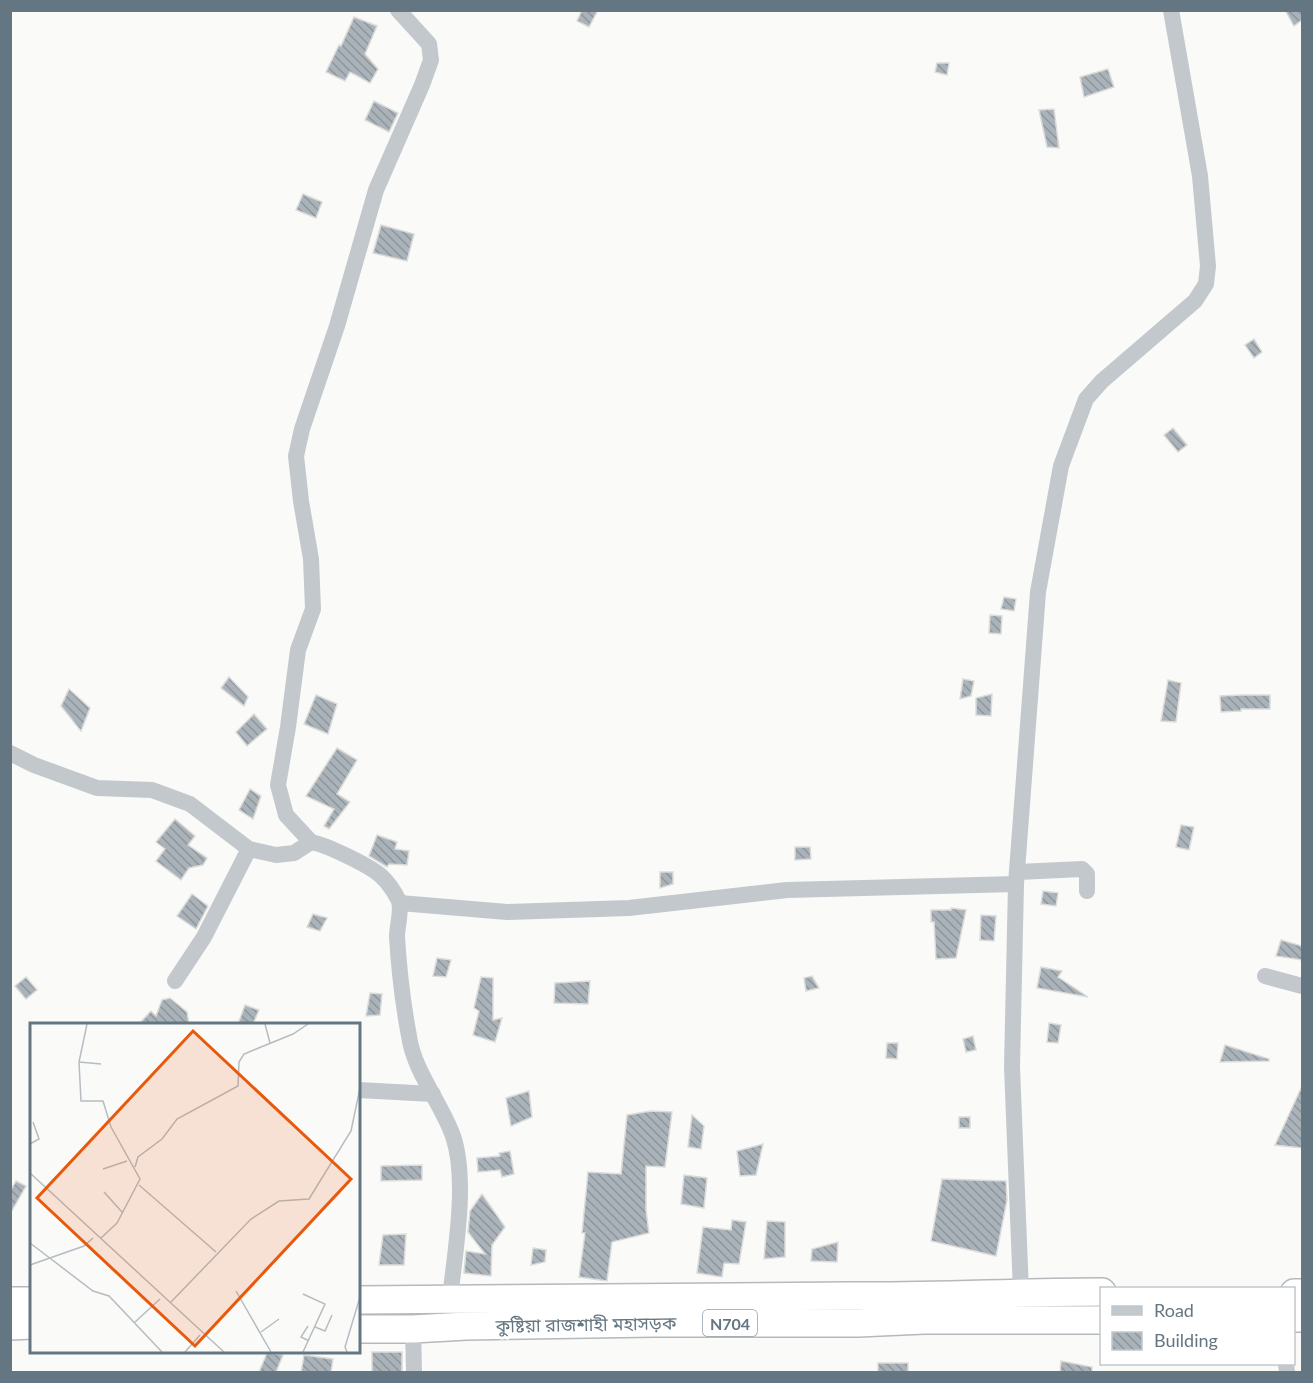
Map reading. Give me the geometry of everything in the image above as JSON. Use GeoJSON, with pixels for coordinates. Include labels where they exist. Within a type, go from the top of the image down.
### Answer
{"type":"FeatureCollection","features":[{"type":"Feature","properties":{"kind":"highway","name":"কুষ্টিয়া রাজশাহী মহাসড়ক"},"geometry":{"type":"LineString","coordinates":[[360,1329],[858,1323],[923,1308],[1021,1292],[1100,1292]]}},
{"type":"Feature","properties":{"kind":"highway","name":"কুষ্টিয়া রাজশাহী মহাসড়ক"},"geometry":{"type":"LineString","coordinates":[[360,1305],[450,1298],[923,1308],[1100,1320]]}},
{"type":"Feature","properties":{"kind":"highway"},"geometry":{"type":"LineString","coordinates":[[10,1301],[30,1301]]}},
{"type":"Feature","properties":{"kind":"highway"},"geometry":{"type":"LineString","coordinates":[[10,1326],[30,1325]]}},
{"type":"Feature","properties":{"kind":"street"},"geometry":{"type":"LineString","coordinates":[[398,10],[429,44],[431,60],[376,190],[337,326],[302,429],[296,456],[300,501],[311,559],[312,609],[298,650],[278,785],[286,815],[311,842],[324,844],[380,875],[400,903],[398,945],[409,1040],[453,1136],[458,1163],[459,1198],[450,1298]]}},
{"type":"Feature","properties":{"kind":"street"},"geometry":{"type":"LineString","coordinates":[[1021,1292],[1012,1067],[1017,878],[1038,592],[1061,466],[1086,399],[1102,381],[1195,301],[1206,284],[1208,266],[1200,176],[1171,10]]}},
{"type":"Feature","properties":{"kind":"street"},"geometry":{"type":"LineString","coordinates":[[10,753],[34,765],[97,788],[152,790],[190,804],[249,849],[276,855],[294,853],[311,842]]}},
{"type":"Feature","properties":{"kind":"street"},"geometry":{"type":"LineString","coordinates":[[175,981],[204,937],[249,849]]}},
{"type":"Feature","properties":{"kind":"street"},"geometry":{"type":"LineString","coordinates":[[400,903],[507,912],[629,908],[787,890],[1017,878],[1082,869],[1087,874],[1087,891]]}},
{"type":"Feature","properties":{"kind":"street"},"geometry":{"type":"LineString","coordinates":[[1265,976],[1302,986]]}},
{"type":"Feature","properties":{"kind":"street"},"geometry":{"type":"LineString","coordinates":[[360,1090],[433,1094]]}},
{"type":"Feature","properties":{"kind":"street"},"geometry":{"type":"LineString","coordinates":[[412,1329],[414,1372]]}},
{"type":"Feature","properties":{"kind":"building"},"geometry":{"type":"Polygon","coordinates":[[[582,10],[598,10],[589,27],[577,21],[582,10]]]}},
{"type":"Feature","properties":{"kind":"building"},"geometry":{"type":"Polygon","coordinates":[[[1285,10],[1302,10],[1302,20],[1294,26],[1285,10]]]}},
{"type":"Feature","properties":{"kind":"building"},"geometry":{"type":"Polygon","coordinates":[[[354,17],[377,26],[365,54],[378,69],[370,83],[350,72],[345,81],[326,72],[354,17]]]}},
{"type":"Feature","properties":{"kind":"building"},"geometry":{"type":"Polygon","coordinates":[[[937,63],[949,63],[947,75],[935,72],[937,63]]]}},
{"type":"Feature","properties":{"kind":"building"},"geometry":{"type":"Polygon","coordinates":[[[1108,69],[1114,87],[1084,97],[1080,77],[1108,69]]]}},
{"type":"Feature","properties":{"kind":"building"},"geometry":{"type":"Polygon","coordinates":[[[374,101],[398,113],[389,132],[365,120],[374,101]]]}},
{"type":"Feature","properties":{"kind":"building"},"geometry":{"type":"Polygon","coordinates":[[[1054,109],[1059,148],[1047,147],[1039,110],[1054,109]]]}},
{"type":"Feature","properties":{"kind":"building"},"geometry":{"type":"Polygon","coordinates":[[[303,194],[322,202],[316,218],[296,210],[303,194]]]}},
{"type":"Feature","properties":{"kind":"building"},"geometry":{"type":"Polygon","coordinates":[[[381,225],[414,234],[407,261],[373,253],[381,225]]]}},
{"type":"Feature","properties":{"kind":"building"},"geometry":{"type":"Polygon","coordinates":[[[1254,339],[1262,352],[1254,358],[1245,345],[1254,339]]]}},
{"type":"Feature","properties":{"kind":"building"},"geometry":{"type":"Polygon","coordinates":[[[1173,428],[1187,445],[1178,452],[1164,435],[1173,428]]]}},
{"type":"Feature","properties":{"kind":"building"},"geometry":{"type":"Polygon","coordinates":[[[1004,597],[1016,599],[1014,611],[1001,609],[1004,597]]]}},
{"type":"Feature","properties":{"kind":"building"},"geometry":{"type":"Polygon","coordinates":[[[990,615],[1002,616],[1001,634],[989,633],[990,615]]]}},
{"type":"Feature","properties":{"kind":"building"},"geometry":{"type":"Polygon","coordinates":[[[229,677],[248,697],[244,706],[221,688],[229,677]]]}},
{"type":"Feature","properties":{"kind":"building"},"geometry":{"type":"Polygon","coordinates":[[[963,679],[974,681],[971,696],[960,699],[963,679]]]}},
{"type":"Feature","properties":{"kind":"building"},"geometry":{"type":"Polygon","coordinates":[[[1168,680],[1181,683],[1176,722],[1161,721],[1168,680]]]}},
{"type":"Feature","properties":{"kind":"building"},"geometry":{"type":"Polygon","coordinates":[[[69,689],[90,708],[81,731],[61,706],[69,689]]]}},
{"type":"Feature","properties":{"kind":"building"},"geometry":{"type":"Polygon","coordinates":[[[992,694],[991,716],[976,715],[976,698],[992,694]]]}},
{"type":"Feature","properties":{"kind":"building"},"geometry":{"type":"Polygon","coordinates":[[[316,695],[337,704],[328,734],[304,724],[316,695]]]}},
{"type":"Feature","properties":{"kind":"building"},"geometry":{"type":"Polygon","coordinates":[[[1270,695],[1270,709],[1221,712],[1220,696],[1270,695]]]}},
{"type":"Feature","properties":{"kind":"building"},"geometry":{"type":"Polygon","coordinates":[[[254,714],[267,729],[247,746],[236,732],[254,714]]]}},
{"type":"Feature","properties":{"kind":"building"},"geometry":{"type":"Polygon","coordinates":[[[337,748],[357,760],[337,794],[350,802],[329,829],[324,826],[334,809],[306,796],[337,748]]]}},
{"type":"Feature","properties":{"kind":"building"},"geometry":{"type":"Polygon","coordinates":[[[250,789],[261,796],[253,819],[239,810],[250,789]]]}},
{"type":"Feature","properties":{"kind":"building"},"geometry":{"type":"Polygon","coordinates":[[[175,819],[195,836],[188,845],[207,858],[203,865],[189,868],[181,880],[156,861],[165,849],[156,842],[175,819]]]}},
{"type":"Feature","properties":{"kind":"building"},"geometry":{"type":"Polygon","coordinates":[[[1181,825],[1194,827],[1189,850],[1176,847],[1181,825]]]}},
{"type":"Feature","properties":{"kind":"building"},"geometry":{"type":"Polygon","coordinates":[[[377,835],[397,842],[395,849],[409,851],[407,865],[389,864],[387,867],[369,856],[377,835]]]}},
{"type":"Feature","properties":{"kind":"building"},"geometry":{"type":"Polygon","coordinates":[[[795,847],[810,847],[811,859],[795,860],[795,847]]]}},
{"type":"Feature","properties":{"kind":"building"},"geometry":{"type":"Polygon","coordinates":[[[660,872],[673,872],[673,884],[660,888],[660,872]]]}},
{"type":"Feature","properties":{"kind":"building"},"geometry":{"type":"Polygon","coordinates":[[[1043,891],[1058,893],[1056,906],[1041,904],[1043,891]]]}},
{"type":"Feature","properties":{"kind":"building"},"geometry":{"type":"Polygon","coordinates":[[[192,894],[208,906],[196,929],[177,916],[192,894]]]}},
{"type":"Feature","properties":{"kind":"building"},"geometry":{"type":"Polygon","coordinates":[[[951,908],[966,910],[956,958],[936,959],[931,910],[951,910],[951,908]]]}},
{"type":"Feature","properties":{"kind":"building"},"geometry":{"type":"Polygon","coordinates":[[[313,914],[327,918],[320,931],[307,927],[313,914]]]}},
{"type":"Feature","properties":{"kind":"building"},"geometry":{"type":"Polygon","coordinates":[[[981,915],[996,916],[994,941],[980,940],[981,915]]]}},
{"type":"Feature","properties":{"kind":"building"},"geometry":{"type":"Polygon","coordinates":[[[1281,940],[1302,946],[1302,960],[1276,956],[1281,940]]]}},
{"type":"Feature","properties":{"kind":"building"},"geometry":{"type":"Polygon","coordinates":[[[437,958],[451,960],[446,977],[433,976],[437,958]]]}},
{"type":"Feature","properties":{"kind":"building"},"geometry":{"type":"Polygon","coordinates":[[[1041,967],[1062,971],[1058,977],[1088,997],[1037,988],[1041,967]]]}},
{"type":"Feature","properties":{"kind":"building"},"geometry":{"type":"Polygon","coordinates":[[[812,976],[819,988],[806,991],[804,978],[812,976]]]}},
{"type":"Feature","properties":{"kind":"building"},"geometry":{"type":"Polygon","coordinates":[[[26,977],[37,990],[26,999],[15,986],[26,977]]]}},
{"type":"Feature","properties":{"kind":"building"},"geometry":{"type":"Polygon","coordinates":[[[481,977],[493,978],[493,1020],[502,1018],[495,1042],[473,1035],[479,1011],[474,1008],[481,977]]]}},
{"type":"Feature","properties":{"kind":"building"},"geometry":{"type":"Polygon","coordinates":[[[590,981],[588,1004],[554,1003],[555,983],[590,981]]]}},
{"type":"Feature","properties":{"kind":"building"},"geometry":{"type":"Polygon","coordinates":[[[370,993],[382,994],[380,1015],[366,1016],[370,993]]]}},
{"type":"Feature","properties":{"kind":"building"},"geometry":{"type":"Polygon","coordinates":[[[170,998],[187,1012],[189,1023],[140,1023],[151,1011],[156,1016],[162,1000],[170,998]]]}},
{"type":"Feature","properties":{"kind":"building"},"geometry":{"type":"Polygon","coordinates":[[[245,1005],[259,1010],[253,1023],[238,1023],[245,1005]]]}},
{"type":"Feature","properties":{"kind":"building"},"geometry":{"type":"Polygon","coordinates":[[[1049,1023],[1061,1025],[1058,1043],[1047,1042],[1049,1023]]]}},
{"type":"Feature","properties":{"kind":"building"},"geometry":{"type":"Polygon","coordinates":[[[973,1036],[976,1050],[966,1052],[963,1039],[973,1036]]]}},
{"type":"Feature","properties":{"kind":"building"},"geometry":{"type":"Polygon","coordinates":[[[887,1043],[898,1043],[897,1059],[886,1058],[887,1043]]]}},
{"type":"Feature","properties":{"kind":"building"},"geometry":{"type":"Polygon","coordinates":[[[1225,1045],[1269,1059],[1269,1061],[1220,1062],[1225,1045]]]}},
{"type":"Feature","properties":{"kind":"building"},"geometry":{"type":"Polygon","coordinates":[[[1302,1086],[1302,1148],[1275,1145],[1302,1086]]]}},
{"type":"Feature","properties":{"kind":"building"},"geometry":{"type":"Polygon","coordinates":[[[529,1091],[532,1117],[511,1126],[506,1098],[529,1091]]]}},
{"type":"Feature","properties":{"kind":"building"},"geometry":{"type":"Polygon","coordinates":[[[651,1111],[672,1112],[665,1167],[646,1166],[646,1210],[649,1233],[612,1242],[607,1281],[579,1277],[585,1233],[582,1233],[588,1172],[621,1174],[627,1115],[651,1111]]]}},
{"type":"Feature","properties":{"kind":"building"},"geometry":{"type":"Polygon","coordinates":[[[692,1115],[704,1126],[701,1149],[688,1147],[692,1115]]]}},
{"type":"Feature","properties":{"kind":"building"},"geometry":{"type":"Polygon","coordinates":[[[959,1117],[970,1117],[970,1128],[959,1128],[959,1117]]]}},
{"type":"Feature","properties":{"kind":"building"},"geometry":{"type":"Polygon","coordinates":[[[763,1144],[756,1175],[740,1176],[737,1151],[763,1144]]]}},
{"type":"Feature","properties":{"kind":"building"},"geometry":{"type":"Polygon","coordinates":[[[510,1151],[514,1174],[502,1177],[500,1170],[478,1172],[477,1158],[500,1156],[499,1153],[510,1151]]]}},
{"type":"Feature","properties":{"kind":"building"},"geometry":{"type":"Polygon","coordinates":[[[422,1165],[422,1180],[381,1181],[381,1166],[422,1165]]]}},
{"type":"Feature","properties":{"kind":"building"},"geometry":{"type":"Polygon","coordinates":[[[684,1175],[707,1178],[704,1208],[681,1204],[684,1175]]]}},
{"type":"Feature","properties":{"kind":"building"},"geometry":{"type":"Polygon","coordinates":[[[942,1179],[1006,1181],[1007,1200],[996,1256],[931,1241],[942,1179]]]}},
{"type":"Feature","properties":{"kind":"building"},"geometry":{"type":"Polygon","coordinates":[[[16,1181],[26,1186],[10,1214],[10,1191],[16,1181]]]}},
{"type":"Feature","properties":{"kind":"building"},"geometry":{"type":"Polygon","coordinates":[[[482,1194],[505,1227],[492,1245],[491,1276],[464,1273],[466,1251],[485,1254],[468,1232],[470,1211],[482,1194]]]}},
{"type":"Feature","properties":{"kind":"building"},"geometry":{"type":"Polygon","coordinates":[[[732,1220],[746,1222],[739,1264],[724,1263],[722,1277],[697,1273],[703,1227],[731,1230],[732,1220]]]}},
{"type":"Feature","properties":{"kind":"building"},"geometry":{"type":"Polygon","coordinates":[[[767,1221],[785,1222],[785,1257],[764,1259],[767,1221]]]}},
{"type":"Feature","properties":{"kind":"building"},"geometry":{"type":"Polygon","coordinates":[[[406,1234],[404,1265],[379,1265],[383,1235],[406,1234]]]}},
{"type":"Feature","properties":{"kind":"building"},"geometry":{"type":"Polygon","coordinates":[[[838,1242],[837,1262],[811,1261],[812,1249],[838,1242]]]}},
{"type":"Feature","properties":{"kind":"building"},"geometry":{"type":"Polygon","coordinates":[[[533,1248],[546,1250],[545,1262],[531,1265],[533,1248]]]}},
{"type":"Feature","properties":{"kind":"building"},"geometry":{"type":"Polygon","coordinates":[[[372,1352],[402,1352],[402,1372],[372,1372],[372,1352]]]}},
{"type":"Feature","properties":{"kind":"building"},"geometry":{"type":"Polygon","coordinates":[[[267,1353],[283,1355],[276,1372],[259,1372],[267,1353]]]}},
{"type":"Feature","properties":{"kind":"building"},"geometry":{"type":"Polygon","coordinates":[[[304,1355],[333,1359],[331,1372],[301,1372],[304,1355]]]}},
{"type":"Feature","properties":{"kind":"building"},"geometry":{"type":"Polygon","coordinates":[[[1061,1361],[1092,1367],[1092,1372],[1060,1372],[1061,1361]]]}},
{"type":"Feature","properties":{"kind":"building"},"geometry":{"type":"Polygon","coordinates":[[[878,1363],[908,1363],[908,1372],[878,1372],[878,1363]]]}}]}
